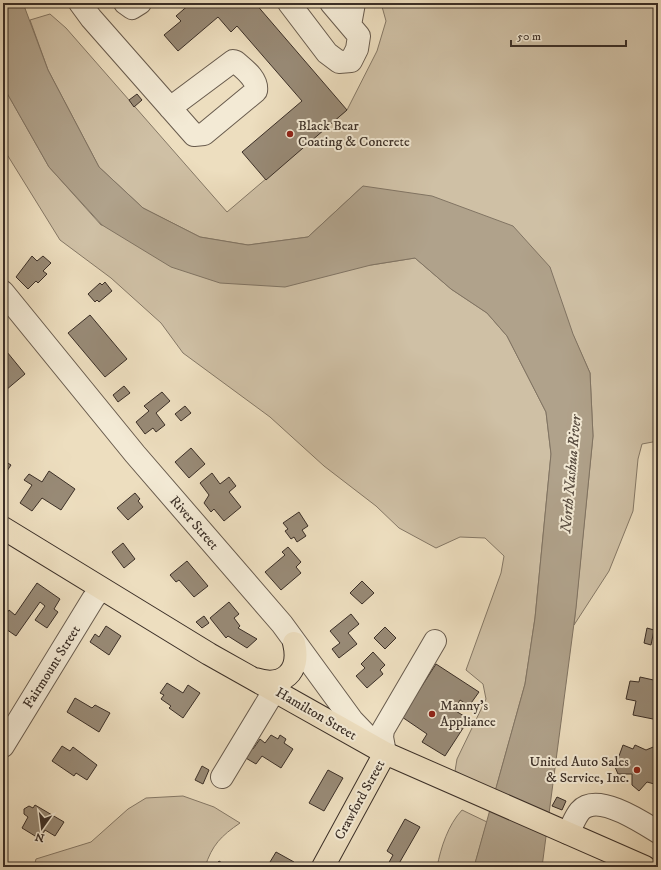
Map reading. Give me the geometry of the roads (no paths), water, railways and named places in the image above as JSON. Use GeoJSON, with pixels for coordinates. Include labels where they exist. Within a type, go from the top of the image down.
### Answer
{"type":"FeatureCollection","features":[{"type":"Feature","properties":{"kind":"main road","name":"Hamilton Street"},"geometry":{"type":"LineString","coordinates":[[3,528],[250,677],[385,753],[640,866]]}},
{"type":"Feature","properties":{"kind":"main road"},"geometry":{"type":"LineString","coordinates":[[250,677],[270,682],[277,682],[288,676],[295,661],[294,643]]}},
{"type":"Feature","properties":{"kind":"main road","name":"Crawford Street"},"geometry":{"type":"LineString","coordinates":[[323,867],[385,753]]}},
{"type":"Feature","properties":{"kind":"street"},"geometry":{"type":"LineString","coordinates":[[80,3],[170,108]]}},
{"type":"Feature","properties":{"kind":"street"},"geometry":{"type":"LineString","coordinates":[[125,3],[132,8],[140,3]]}},
{"type":"Feature","properties":{"kind":"street"},"geometry":{"type":"LineString","coordinates":[[289,3],[327,53],[340,62],[351,61],[357,49],[359,36],[331,3]]}},
{"type":"Feature","properties":{"kind":"street"},"geometry":{"type":"LineString","coordinates":[[350,26],[354,3]]}},
{"type":"Feature","properties":{"kind":"street","name":"River Street"},"geometry":{"type":"LineString","coordinates":[[3,292],[135,454],[282,624],[294,643],[359,729],[385,753]]}},
{"type":"Feature","properties":{"kind":"street","name":"Fairmount Street"},"geometry":{"type":"LineString","coordinates":[[3,746],[93,599],[102,589]]}},
{"type":"Feature","properties":{"kind":"street"},"geometry":{"type":"LineString","coordinates":[[385,753],[382,737],[383,730],[435,641]]}},
{"type":"Feature","properties":{"kind":"street"},"geometry":{"type":"LineString","coordinates":[[222,777],[274,691]]}},
{"type":"Feature","properties":{"kind":"street"},"geometry":{"type":"LineString","coordinates":[[568,833],[580,811],[591,805],[603,806],[626,813],[658,832]]}},
{"type":"Feature","properties":{"kind":"water","name":"North Nashua River"},"geometry":{"type":"Polygon","coordinates":[[[3,3],[23,3],[48,70],[99,167],[143,208],[200,237],[248,245],[308,237],[363,186],[432,196],[513,226],[550,267],[573,334],[590,373],[593,436],[576,608],[542,867],[474,867],[525,684],[535,618],[551,454],[546,412],[507,336],[487,313],[451,289],[415,258],[371,265],[285,287],[220,283],[171,267],[102,225],[49,167],[3,86],[3,3]]]}},
{"type":"Feature","properties":{"kind":"place","name":"Black Bear Coating & Concrete"},"geometry":{"type":"Point","coordinates":[290,134]}},
{"type":"Feature","properties":{"kind":"place","name":"Manny's Appliance"},"geometry":{"type":"Point","coordinates":[432,714]}},
{"type":"Feature","properties":{"kind":"place","name":"United Auto Sales & Service, Inc."},"geometry":{"type":"Point","coordinates":[637,770]}}]}
